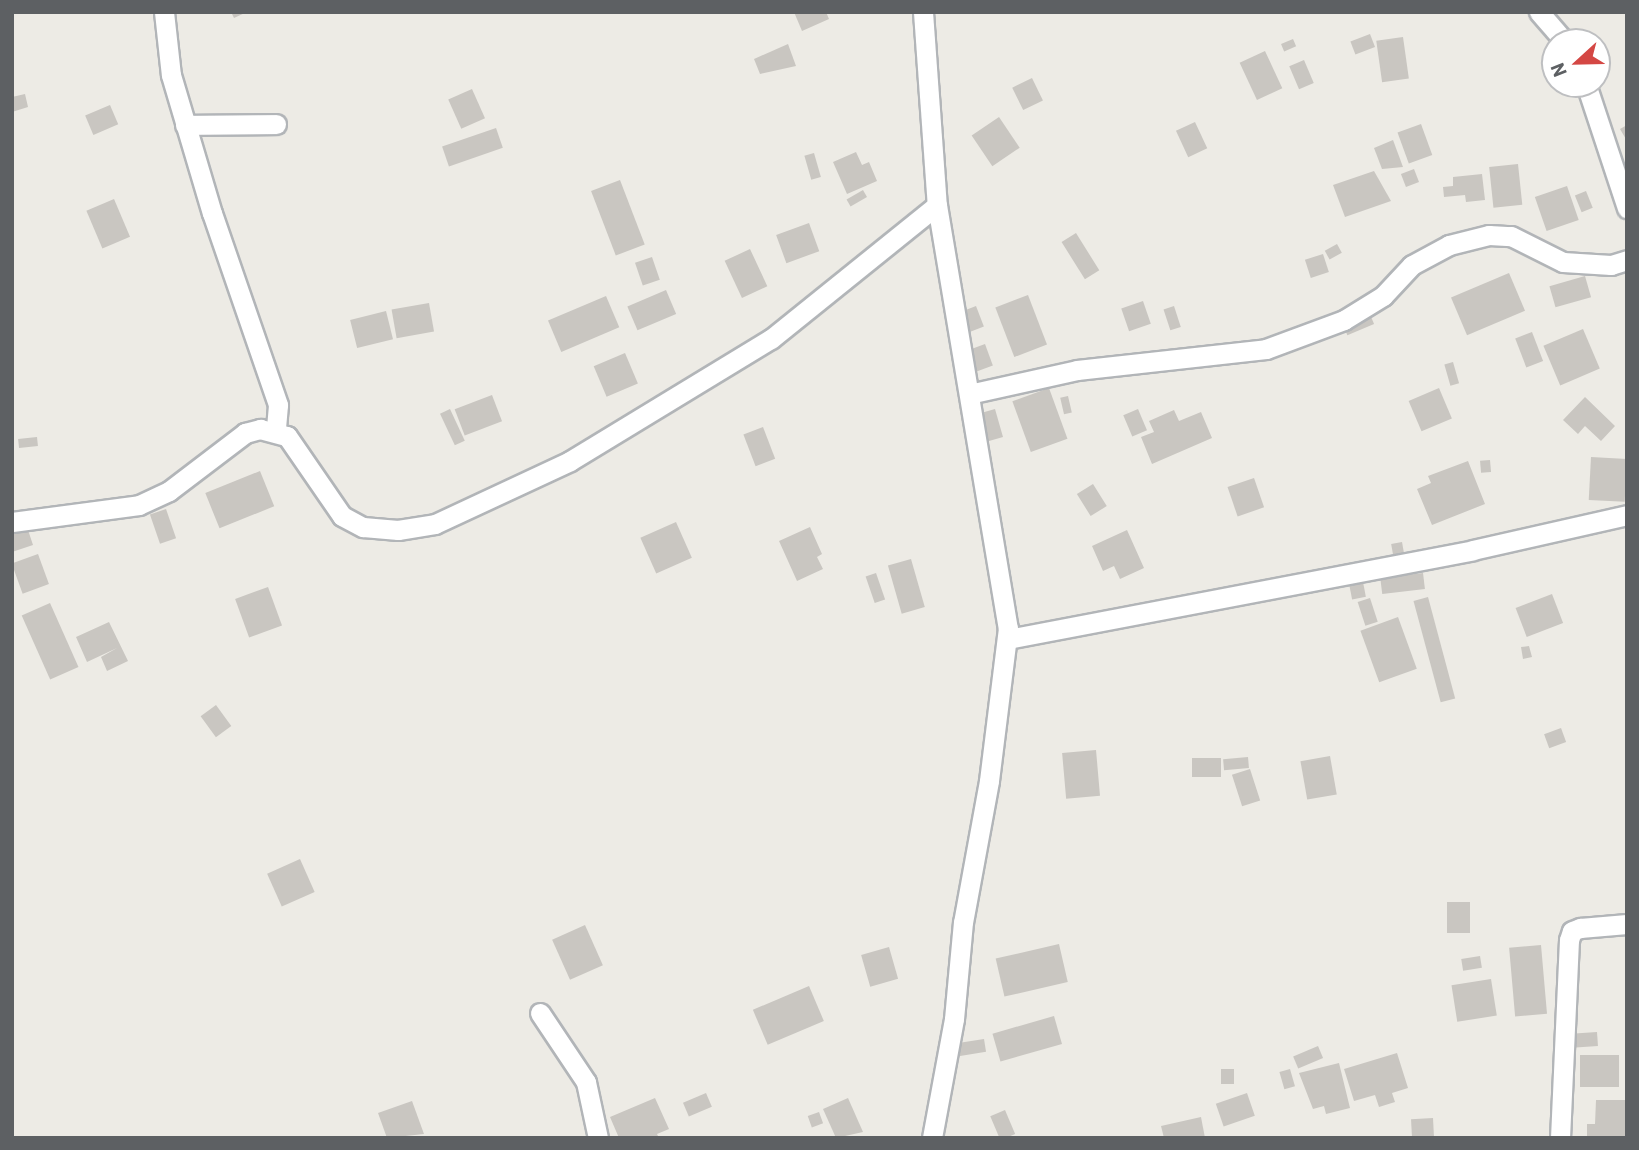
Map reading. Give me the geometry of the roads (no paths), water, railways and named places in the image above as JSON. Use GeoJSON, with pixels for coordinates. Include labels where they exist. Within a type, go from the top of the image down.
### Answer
{"type":"FeatureCollection","features":[{"type":"Feature","properties":{"kind":"street"},"geometry":{"type":"LineString","coordinates":[[164,12],[171,75],[185,125],[278,405],[276,430]]}},
{"type":"Feature","properties":{"kind":"street"},"geometry":{"type":"LineString","coordinates":[[923,12],[937,205],[1008,639],[989,781],[963,922],[954,1019],[932,1138]]}},
{"type":"Feature","properties":{"kind":"street"},"geometry":{"type":"LineString","coordinates":[[1539,12],[1553,28]]}},
{"type":"Feature","properties":{"kind":"street"},"geometry":{"type":"LineString","coordinates":[[1591,98],[1627,208]]}},
{"type":"Feature","properties":{"kind":"street"},"geometry":{"type":"LineString","coordinates":[[185,125],[276,124]]}},
{"type":"Feature","properties":{"kind":"street"},"geometry":{"type":"LineString","coordinates":[[12,522],[139,505],[169,491],[245,433],[276,430],[297,446],[342,516],[363,527],[398,530],[435,524],[570,461],[771,339],[937,205]]}},
{"type":"Feature","properties":{"kind":"street"},"geometry":{"type":"LineString","coordinates":[[969,394],[1077,370],[1201,360],[1266,349],[1344,320],[1383,296],[1412,265],[1449,245],[1489,235],[1511,236],[1563,262],[1611,265],[1627,260]]}},
{"type":"Feature","properties":{"kind":"street"},"geometry":{"type":"LineString","coordinates":[[1008,639],[1474,550],[1627,515]]}},
{"type":"Feature","properties":{"kind":"street"},"geometry":{"type":"LineString","coordinates":[[1560,1138],[1569,940],[1580,928],[1627,924]]}},
{"type":"Feature","properties":{"kind":"street"},"geometry":{"type":"LineString","coordinates":[[540,1013],[586,1082],[598,1138]]}}]}
